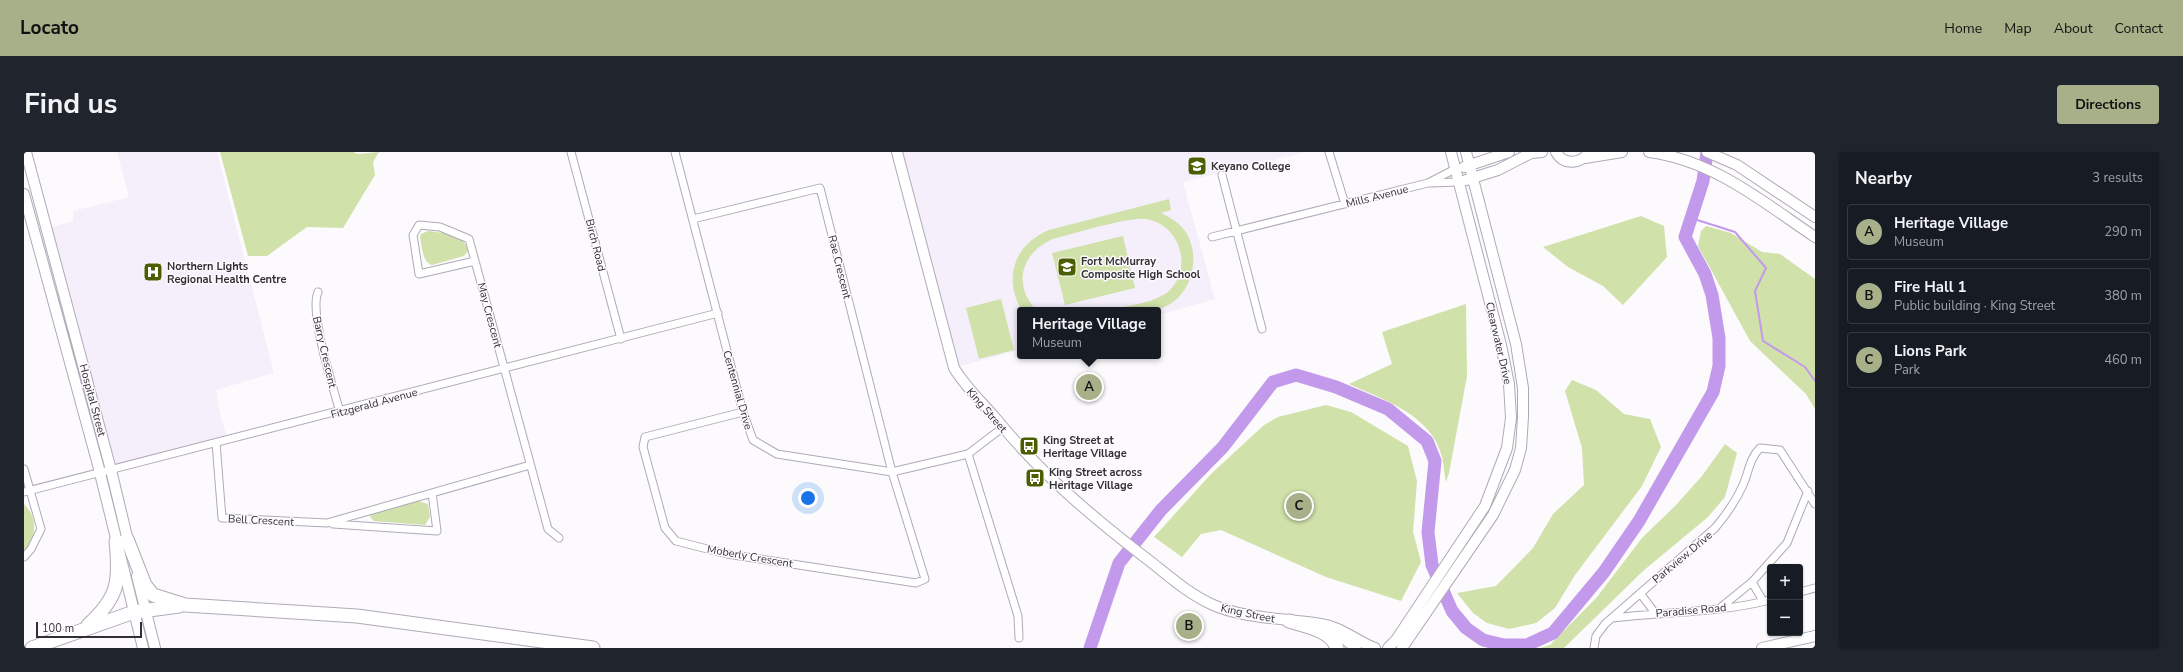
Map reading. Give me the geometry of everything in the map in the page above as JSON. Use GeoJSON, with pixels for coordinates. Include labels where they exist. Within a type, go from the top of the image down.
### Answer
{"type":"FeatureCollection","features":[{"type":"Feature","properties":{"kind":"highway"},"geometry":{"type":"LineString","coordinates":[[122,540],[145,585],[153,595],[185,605]]}},
{"type":"Feature","properties":{"kind":"highway"},"geometry":{"type":"LineString","coordinates":[[84,629],[104,611],[115,592],[122,540]]}},
{"type":"Feature","properties":{"kind":"highway"},"geometry":{"type":"LineString","coordinates":[[32,648],[84,629],[140,612],[185,605],[357,616],[593,648]]}},
{"type":"Feature","properties":{"kind":"highway"},"geometry":{"type":"LineString","coordinates":[[1289,621],[1319,631],[1332,639],[1337,648]]}},
{"type":"Feature","properties":{"kind":"main road","name":"Hospital Street"},"geometry":{"type":"LineString","coordinates":[[26,152],[111,470],[122,540]]}},
{"type":"Feature","properties":{"kind":"main road","name":"King Street"},"geometry":{"type":"LineString","coordinates":[[897,152],[954,368],[963,382],[1002,428],[1050,477],[1119,538],[1211,604],[1226,610],[1289,621],[1321,624],[1339,629],[1375,648]]}},
{"type":"Feature","properties":{"kind":"main road","name":"Clearwater Drive"},"geometry":{"type":"LineString","coordinates":[[1401,644],[1486,506],[1501,469],[1507,448],[1511,418],[1509,384],[1501,344],[1451,152]]}},
{"type":"Feature","properties":{"kind":"main road","name":"Clearwater Drive"},"geometry":{"type":"LineString","coordinates":[[1388,648],[1401,644],[1482,532],[1493,515],[1515,470],[1521,448],[1523,388],[1516,344],[1466,152]]}},
{"type":"Feature","properties":{"kind":"main road"},"geometry":{"type":"LineString","coordinates":[[1455,169],[1470,166],[1509,152]]}},
{"type":"Feature","properties":{"kind":"main road"},"geometry":{"type":"LineString","coordinates":[[1459,182],[1498,170],[1532,153],[1542,152]]}},
{"type":"Feature","properties":{"kind":"main road"},"geometry":{"type":"LineString","coordinates":[[1555,153],[1567,162],[1573,162],[1587,155],[1622,152]]}},
{"type":"Feature","properties":{"kind":"main road"},"geometry":{"type":"LineString","coordinates":[[1649,152],[1671,156],[1704,167],[1735,183],[1815,237]]}},
{"type":"Feature","properties":{"kind":"main road"},"geometry":{"type":"LineString","coordinates":[[1707,152],[1738,165],[1815,217]]}},
{"type":"Feature","properties":{"kind":"main road","name":"Hospital Street"},"geometry":{"type":"LineString","coordinates":[[24,194],[100,473],[122,540],[140,612],[143,648]]}},
{"type":"Feature","properties":{"kind":"main road","name":"Hospital Street"},"geometry":{"type":"LineString","coordinates":[[140,612],[152,635],[155,648]]}},
{"type":"Feature","properties":{"kind":"main road","name":"King Street"},"geometry":{"type":"LineString","coordinates":[[1308,623],[1339,635],[1356,648]]}},
{"type":"Feature","properties":{"kind":"main road"},"geometry":{"type":"LineString","coordinates":[[1762,648],[1815,636]]}},
{"type":"Feature","properties":{"kind":"street","name":"Birch Road"},"geometry":{"type":"LineString","coordinates":[[571,152],[621,339]]}},
{"type":"Feature","properties":{"kind":"street","name":"Centennial Drive"},"geometry":{"type":"LineString","coordinates":[[675,152],[743,412],[753,440],[777,454],[892,472],[968,454],[1002,428]]}},
{"type":"Feature","properties":{"kind":"street"},"geometry":{"type":"LineString","coordinates":[[1329,152],[1345,204]]}},
{"type":"Feature","properties":{"kind":"street","name":"Mills Avenue"},"geometry":{"type":"LineString","coordinates":[[1428,183],[1455,169]]}},
{"type":"Feature","properties":{"kind":"street"},"geometry":{"type":"LineString","coordinates":[[1222,175],[1262,329]]}},
{"type":"Feature","properties":{"kind":"street","name":"Mills Avenue"},"geometry":{"type":"LineString","coordinates":[[1212,237],[1428,183],[1459,182]]}},
{"type":"Feature","properties":{"kind":"street","name":"Rae Crescent"},"geometry":{"type":"LineString","coordinates":[[693,219],[820,188],[892,472]]}},
{"type":"Feature","properties":{"kind":"street","name":"May Crescent"},"geometry":{"type":"LineString","coordinates":[[475,261],[419,274],[413,235],[419,225],[440,227],[469,239],[505,369]]}},
{"type":"Feature","properties":{"kind":"street","name":"Barry Crescent"},"geometry":{"type":"LineString","coordinates":[[318,292],[315,297],[316,317],[340,412]]}},
{"type":"Feature","properties":{"kind":"street","name":"Fitzgerald Avenue"},"geometry":{"type":"LineString","coordinates":[[27,492],[718,314]]}},
{"type":"Feature","properties":{"kind":"street"},"geometry":{"type":"LineString","coordinates":[[505,369],[548,529],[559,538]]}},
{"type":"Feature","properties":{"kind":"street","name":"Moberly Crescent"},"geometry":{"type":"LineString","coordinates":[[743,412],[645,438],[643,447],[664,528],[676,541],[727,554],[916,583],[925,579],[892,472]]}},
{"type":"Feature","properties":{"kind":"street","name":"Bell Crescent"},"geometry":{"type":"LineString","coordinates":[[216,443],[222,518],[327,523],[437,531],[432,493]]}},
{"type":"Feature","properties":{"kind":"street","name":"Parkview Drive"},"geometry":{"type":"LineString","coordinates":[[1594,648],[1599,630],[1640,592],[1715,528],[1727,514],[1744,484],[1752,456],[1760,448],[1780,450],[1808,491]]}},
{"type":"Feature","properties":{"kind":"street"},"geometry":{"type":"LineString","coordinates":[[968,454],[1018,616],[1020,638]]}},
{"type":"Feature","properties":{"kind":"street","name":"Bell Crescent"},"geometry":{"type":"LineString","coordinates":[[327,523],[530,465]]}},
{"type":"Feature","properties":{"kind":"street"},"geometry":{"type":"LineString","coordinates":[[24,469],[27,492],[41,529],[31,549],[24,557]]}},
{"type":"Feature","properties":{"kind":"street"},"geometry":{"type":"LineString","coordinates":[[1808,491],[1815,504]]}},
{"type":"Feature","properties":{"kind":"street"},"geometry":{"type":"LineString","coordinates":[[1718,609],[1752,582],[1787,543],[1808,491]]}},
{"type":"Feature","properties":{"kind":"street"},"geometry":{"type":"LineString","coordinates":[[1752,582],[1767,601]]}},
{"type":"Feature","properties":{"kind":"street"},"geometry":{"type":"LineString","coordinates":[[1803,591],[1815,588]]}},
{"type":"Feature","properties":{"kind":"street"},"geometry":{"type":"LineString","coordinates":[[1640,592],[1655,613]]}},
{"type":"Feature","properties":{"kind":"street","name":"Paradise Road"},"geometry":{"type":"LineString","coordinates":[[1611,618],[1655,613],[1718,609],[1767,601]]}},
{"type":"Feature","properties":{"kind":"shaded area","name":"Northern Lights Regional Health Centre"},"geometry":{"type":"Polygon","coordinates":[[[117,152],[217,152],[274,373],[216,390],[220,414],[228,440],[111,470],[47,228],[73,221],[73,211],[129,197],[117,152]]]}},
{"type":"Feature","properties":{"kind":"shaded area","name":"Fort McMurray Composite High School"},"geometry":{"type":"Polygon","coordinates":[[[897,152],[1307,152],[1183,182],[1215,299],[1161,314],[1161,307],[1017,307],[1017,351],[954,368],[897,152]]]}},
{"type":"Feature","properties":{"kind":"green space"},"geometry":{"type":"Polygon","coordinates":[[[220,152],[353,152],[358,154],[379,152],[373,162],[375,175],[343,228],[307,227],[267,256],[248,256],[220,152]]]}},
{"type":"Feature","properties":{"kind":"green space"},"geometry":{"type":"Polygon","coordinates":[[[1169,199],[1171,210],[1161,213],[1176,222],[1185,230],[1187,234],[1193,254],[1191,276],[1187,286],[1181,294],[1173,302],[1164,307],[1124,307],[1149,301],[1169,291],[1177,281],[1181,270],[1181,259],[1179,248],[1174,237],[1167,229],[1157,222],[1137,219],[1113,223],[1053,239],[1042,245],[1034,252],[1028,260],[1024,270],[1023,280],[1024,290],[1034,307],[1020,307],[1013,285],[1013,274],[1016,263],[1020,253],[1028,244],[1037,236],[1049,230],[1169,199]]]}},
{"type":"Feature","properties":{"kind":"green space"},"geometry":{"type":"Polygon","coordinates":[[[1641,216],[1664,226],[1667,257],[1623,305],[1603,286],[1568,267],[1543,247],[1641,216]]]}},
{"type":"Feature","properties":{"kind":"green space"},"geometry":{"type":"Polygon","coordinates":[[[1706,226],[1731,233],[1762,252],[1780,254],[1815,279],[1815,409],[1806,394],[1750,341],[1698,246],[1701,231],[1706,226]]]}},
{"type":"Feature","properties":{"kind":"green space"},"geometry":{"type":"Polygon","coordinates":[[[428,231],[446,233],[458,237],[466,245],[468,251],[464,256],[432,265],[426,261],[424,257],[420,237],[421,234],[428,231]]]}},
{"type":"Feature","properties":{"kind":"green space"},"geometry":{"type":"Polygon","coordinates":[[[1123,236],[1135,288],[1065,305],[1052,253],[1123,236]]]}},
{"type":"Feature","properties":{"kind":"green space"},"geometry":{"type":"Polygon","coordinates":[[[1001,299],[1014,350],[979,359],[966,308],[1001,299]]]}},
{"type":"Feature","properties":{"kind":"green space"},"geometry":{"type":"Polygon","coordinates":[[[1466,304],[1467,376],[1446,482],[1442,457],[1437,442],[1428,430],[1405,411],[1377,396],[1349,384],[1392,364],[1382,332],[1466,304]]]}},
{"type":"Feature","properties":{"kind":"green space"},"geometry":{"type":"Polygon","coordinates":[[[1572,380],[1596,390],[1624,414],[1650,419],[1661,447],[1642,486],[1575,575],[1555,608],[1536,623],[1509,629],[1487,623],[1473,613],[1457,593],[1496,586],[1533,548],[1553,514],[1584,485],[1582,448],[1565,391],[1572,380]]]}},
{"type":"Feature","properties":{"kind":"green space"},"geometry":{"type":"Polygon","coordinates":[[[1326,405],[1351,412],[1408,446],[1417,481],[1413,532],[1421,562],[1401,601],[1326,577],[1221,530],[1201,534],[1182,557],[1154,537],[1211,474],[1264,425],[1278,417],[1326,405]]]}},
{"type":"Feature","properties":{"kind":"green space"},"geometry":{"type":"Polygon","coordinates":[[[1725,444],[1737,453],[1725,497],[1708,517],[1643,571],[1564,648],[1540,648],[1550,645],[1597,597],[1642,538],[1676,505],[1702,476],[1725,444]]]}},
{"type":"Feature","properties":{"kind":"green space"},"geometry":{"type":"Polygon","coordinates":[[[418,501],[428,504],[430,517],[425,525],[374,521],[370,517],[371,514],[418,501]]]}},
{"type":"Feature","properties":{"kind":"green space"},"geometry":{"type":"Polygon","coordinates":[[[24,504],[32,516],[34,528],[31,540],[24,552],[24,504]]]}},
{"type":"Feature","properties":{"kind":"waterway"},"geometry":{"type":"LineString","coordinates":[[1090,648],[1119,563],[1161,510],[1223,447],[1273,382],[1296,375],[1336,387],[1388,409],[1427,441],[1435,461],[1428,532],[1432,565],[1452,611],[1466,628],[1483,640],[1504,645],[1527,645],[1553,633],[1604,572],[1639,521],[1713,392],[1719,366],[1719,338],[1712,295],[1705,274],[1685,237],[1703,181],[1707,152]]}},
{"type":"Feature","properties":{"kind":"waterway"},"geometry":{"type":"LineString","coordinates":[[1691,218],[1735,232],[1766,268],[1755,291],[1763,341],[1805,367],[1815,381]]}},
{"type":"Feature","properties":{"kind":"place","name":"Keyano College"},"geometry":{"type":"Point","coordinates":[1197,166]}},
{"type":"Feature","properties":{"kind":"place","name":"Fort McMurray Composite High School"},"geometry":{"type":"Point","coordinates":[1067,267]}},
{"type":"Feature","properties":{"kind":"place","name":"Northern Lights Regional Health Centre"},"geometry":{"type":"Point","coordinates":[153,272]}},
{"type":"Feature","properties":{"kind":"place","name":"Heritage Village"},"geometry":{"type":"Point","coordinates":[1089,387]}},
{"type":"Feature","properties":{"kind":"place","name":"King Street at Heritage Village"},"geometry":{"type":"Point","coordinates":[1029,446]}},
{"type":"Feature","properties":{"kind":"place","name":"King Street across Heritage Village"},"geometry":{"type":"Point","coordinates":[1035,478]}},
{"type":"Feature","properties":{"kind":"place","name":"Lions Park"},"geometry":{"type":"Point","coordinates":[1299,506]}},
{"type":"Feature","properties":{"kind":"place","name":"Fire Hall 1"},"geometry":{"type":"Point","coordinates":[1189,626]}}]}
